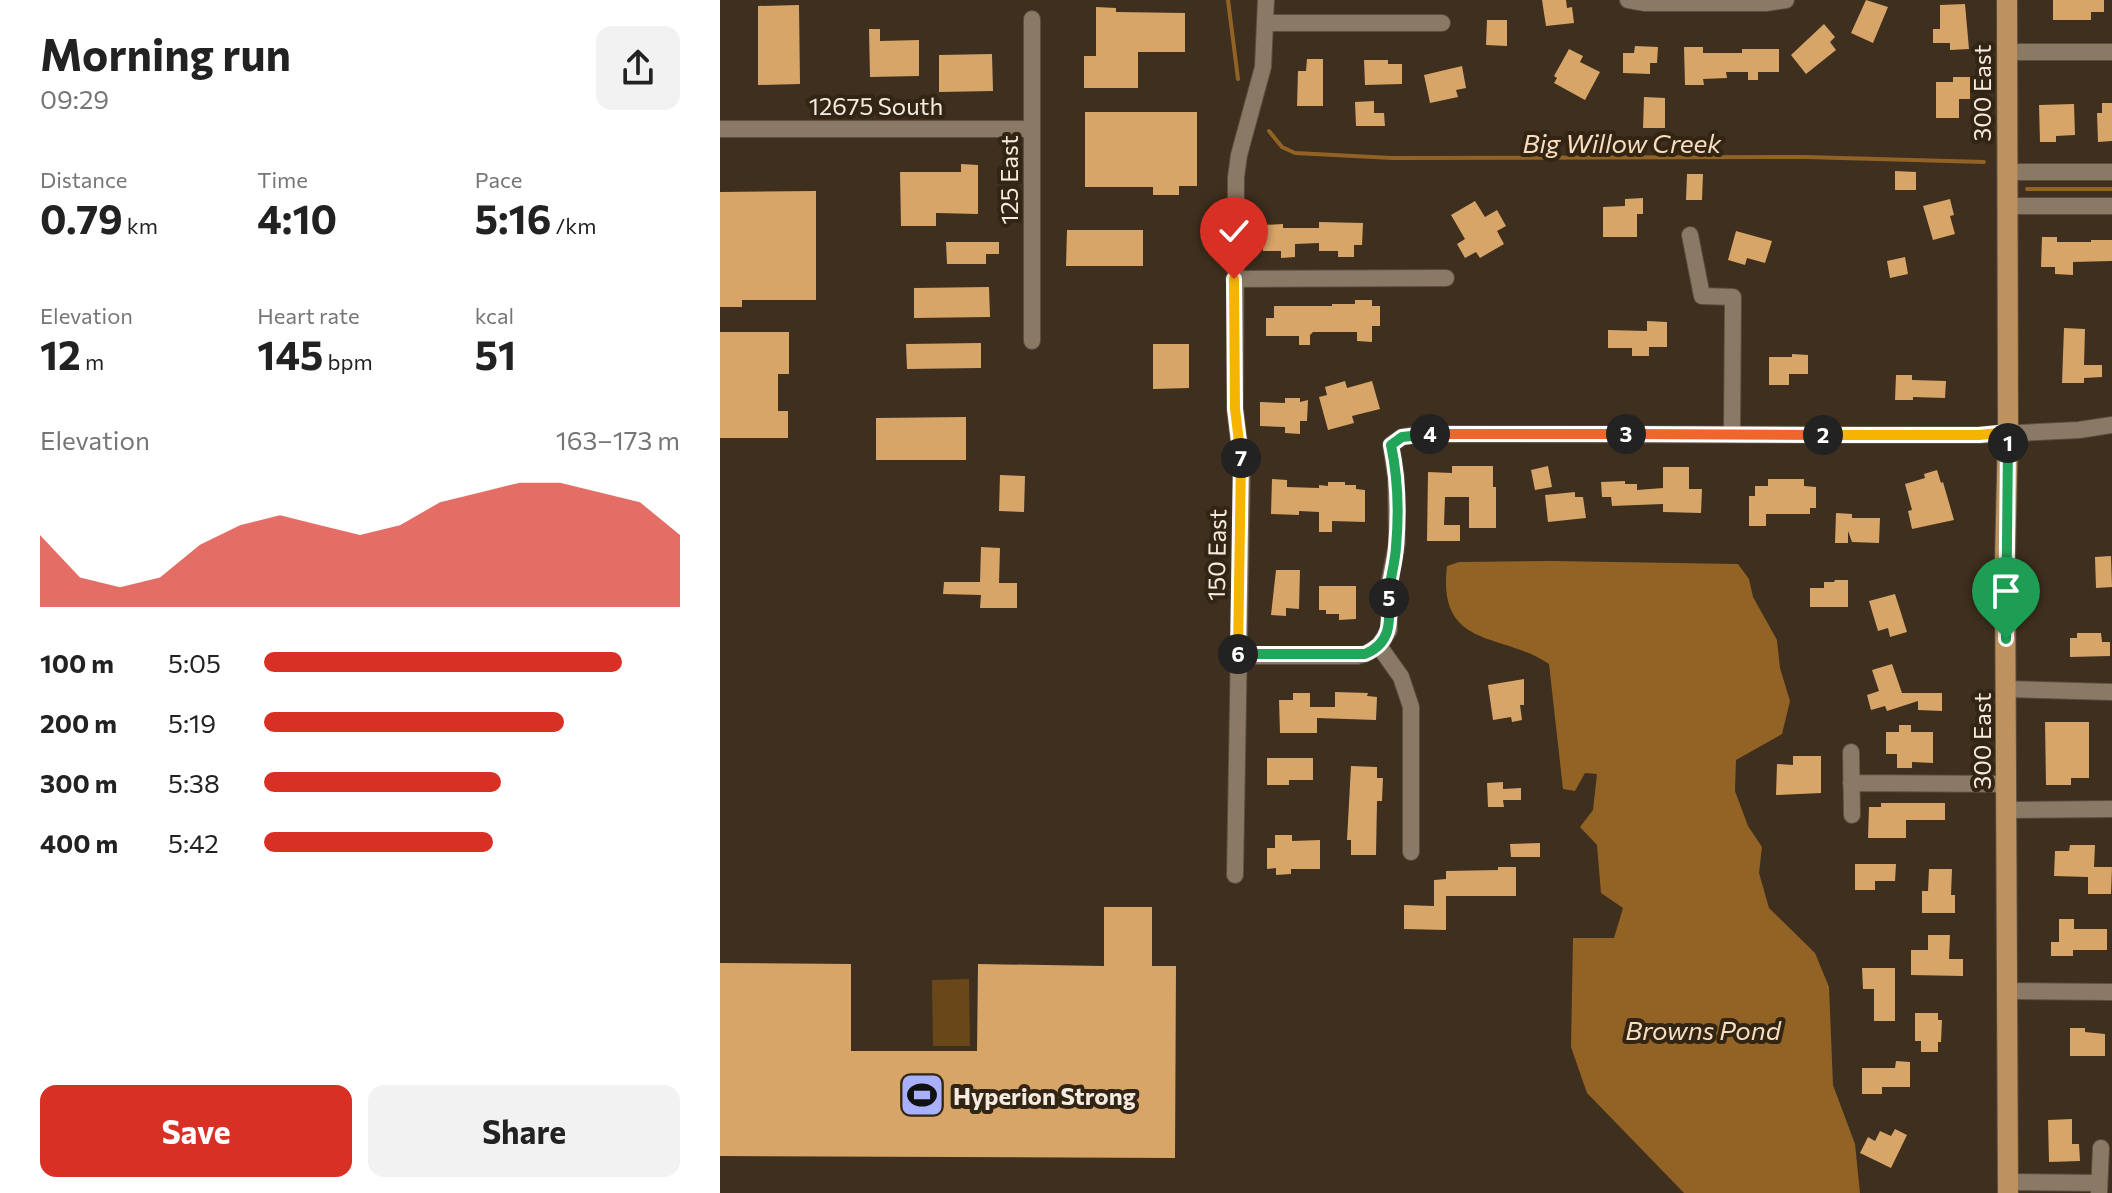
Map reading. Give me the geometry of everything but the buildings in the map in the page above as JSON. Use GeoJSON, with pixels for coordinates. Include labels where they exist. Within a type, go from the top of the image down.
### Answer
{"type":"FeatureCollection","features":[{"type":"Feature","properties":{"kind":"main road","name":"300 East"},"geometry":{"type":"LineString","coordinates":[[2007,0],[2008,432],[2005,561],[2008,1187]]}},
{"type":"Feature","properties":{"kind":"street","name":"150 East"},"geometry":{"type":"LineString","coordinates":[[1235,875],[1242,467],[1235,409],[1236,177],[1263,67],[1266,0]]}},
{"type":"Feature","properties":{"kind":"street"},"geometry":{"type":"LineString","coordinates":[[1628,0],[1645,3],[1766,3],[1786,0]]}},
{"type":"Feature","properties":{"kind":"street","name":"125 East"},"geometry":{"type":"LineString","coordinates":[[1032,19],[1032,341]]}},
{"type":"Feature","properties":{"kind":"street"},"geometry":{"type":"LineString","coordinates":[[1266,23],[1442,23]]}},
{"type":"Feature","properties":{"kind":"street"},"geometry":{"type":"LineString","coordinates":[[2007,52],[2112,52]]}},
{"type":"Feature","properties":{"kind":"street","name":"12675 South"},"geometry":{"type":"LineString","coordinates":[[720,129],[1032,129]]}},
{"type":"Feature","properties":{"kind":"street"},"geometry":{"type":"LineString","coordinates":[[2008,172],[2112,172]]}},
{"type":"Feature","properties":{"kind":"street"},"geometry":{"type":"LineString","coordinates":[[2008,206],[2112,206]]}},
{"type":"Feature","properties":{"kind":"street"},"geometry":{"type":"LineString","coordinates":[[1690,235],[1702,296],[1733,297],[1732,434]]}},
{"type":"Feature","properties":{"kind":"street"},"geometry":{"type":"LineString","coordinates":[[1234,279],[1446,278]]}},
{"type":"Feature","properties":{"kind":"street"},"geometry":{"type":"LineString","coordinates":[[1238,656],[1357,656],[1379,646],[1389,630],[1389,583],[1397,543],[1396,477],[1391,445],[1402,437],[1418,434],[1979,435],[2079,430],[2112,425]]}},
{"type":"Feature","properties":{"kind":"street"},"geometry":{"type":"LineString","coordinates":[[1379,646],[1401,677],[1411,707],[1411,852]]}},
{"type":"Feature","properties":{"kind":"street"},"geometry":{"type":"LineString","coordinates":[[2007,689],[2112,692]]}},
{"type":"Feature","properties":{"kind":"street"},"geometry":{"type":"LineString","coordinates":[[1851,752],[1852,815]]}},
{"type":"Feature","properties":{"kind":"street"},"geometry":{"type":"LineString","coordinates":[[1851,783],[2007,784]]}},
{"type":"Feature","properties":{"kind":"street"},"geometry":{"type":"LineString","coordinates":[[2007,810],[2112,809]]}},
{"type":"Feature","properties":{"kind":"street"},"geometry":{"type":"LineString","coordinates":[[2006,991],[2112,992]]}},
{"type":"Feature","properties":{"kind":"street"},"geometry":{"type":"LineString","coordinates":[[2008,1187],[2099,1188],[2101,1148]]}},
{"type":"Feature","properties":{"kind":"shaded area"},"geometry":{"type":"Polygon","coordinates":[[[969,979],[970,1046],[933,1046],[932,980],[969,979]]]}},
{"type":"Feature","properties":{"kind":"water","name":"Browns Pond"},"geometry":{"type":"Polygon","coordinates":[[[1459,562],[1738,564],[1749,579],[1753,597],[1777,640],[1780,668],[1790,701],[1782,734],[1736,760],[1735,791],[1748,826],[1762,847],[1759,873],[1769,908],[1815,953],[1829,987],[1833,1085],[1855,1144],[1860,1193],[1684,1193],[1587,1093],[1571,1047],[1573,938],[1614,938],[1623,908],[1601,893],[1597,845],[1580,827],[1593,810],[1597,774],[1585,773],[1575,791],[1563,789],[1549,664],[1462,625],[1452,612],[1447,593],[1447,566],[1459,562]]]}},
{"type":"Feature","properties":{"kind":"waterway","name":"Big Willow Creek"},"geometry":{"type":"LineString","coordinates":[[1228,0],[1238,79]]}},
{"type":"Feature","properties":{"kind":"waterway","name":"Big Willow Creek"},"geometry":{"type":"LineString","coordinates":[[1269,131],[1282,147],[1295,153],[1392,158],[1805,157],[1984,162]]}},
{"type":"Feature","properties":{"kind":"waterway","name":"Big Willow Creek"},"geometry":{"type":"LineString","coordinates":[[2027,189],[2112,189]]}},
{"type":"Feature","properties":{"kind":"place","name":"Hyperion Strong"},"geometry":{"type":"Point","coordinates":[922,1095]}},
{"type":"Feature","properties":{"kind":"route"},"geometry":{"type":"LineString","coordinates":[[1234,279],[1235,409],[1242,467],[1238,656],[1357,656],[1372,651],[1385,639],[1390,620],[1390,573],[1397,543],[1396,477],[1391,445],[1402,437],[1418,434],[1979,435],[2008,432],[2006,639]]}}]}
